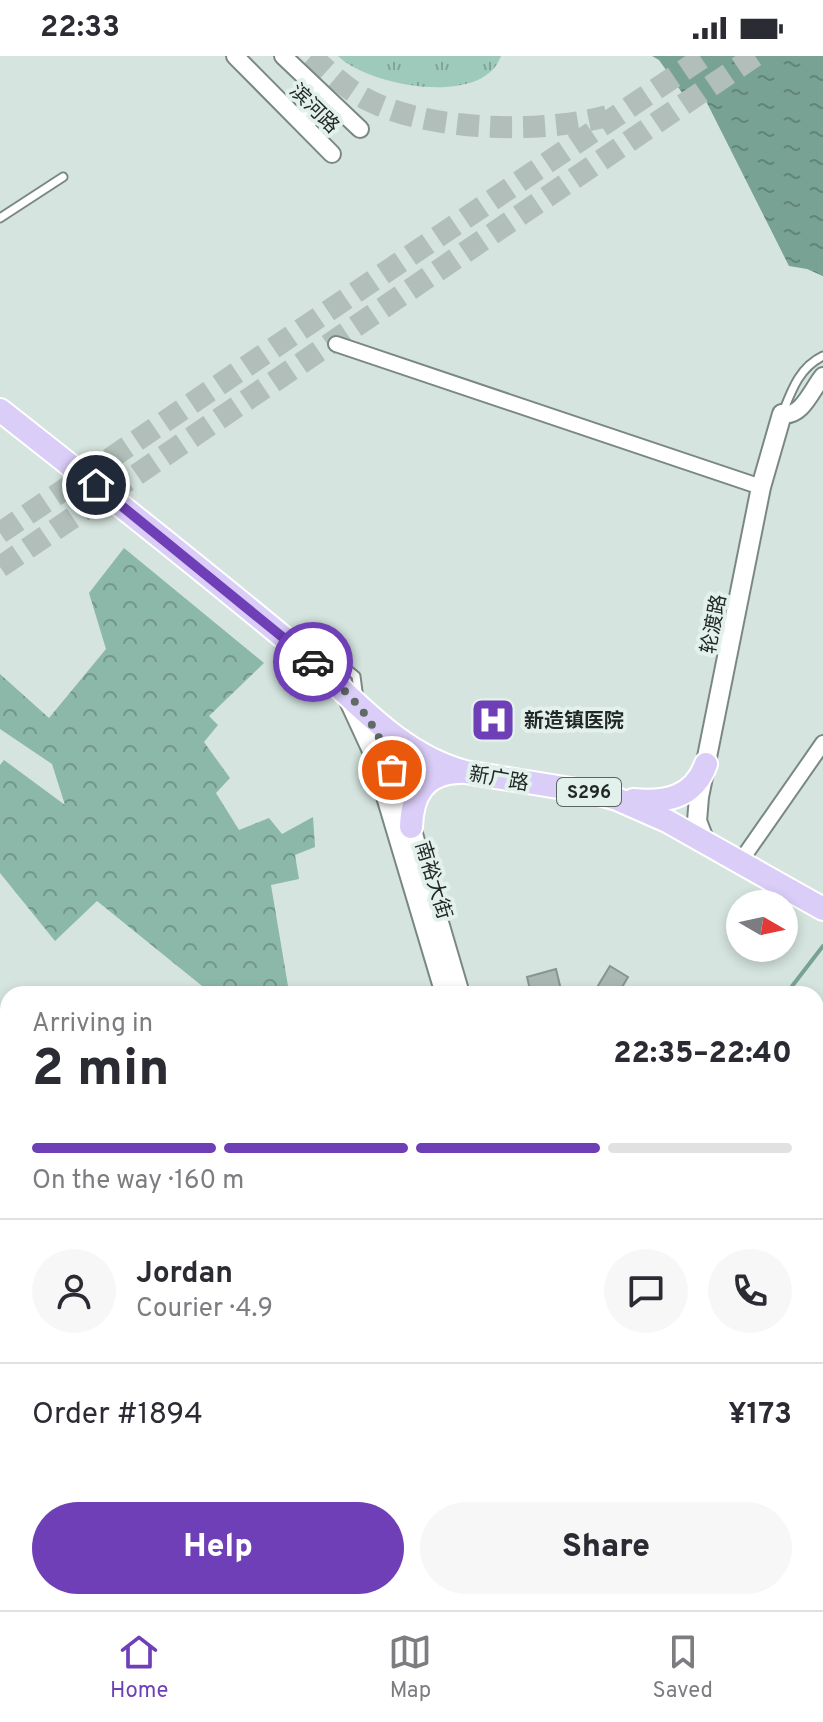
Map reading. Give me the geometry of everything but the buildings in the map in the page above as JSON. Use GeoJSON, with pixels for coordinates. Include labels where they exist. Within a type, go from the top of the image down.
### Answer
{"type":"FeatureCollection","features":[{"type":"Feature","properties":{"kind":"main road","name":"新广路"},"geometry":{"type":"LineString","coordinates":[[0,410],[297,648],[399,741],[430,760],[465,772],[617,799],[667,821],[823,909]]}},
{"type":"Feature","properties":{"kind":"main road","name":"轮渡路"},"geometry":{"type":"LineString","coordinates":[[705,842],[699,830],[697,814],[761,487],[782,414]]}},
{"type":"Feature","properties":{"kind":"main road","name":"南裕大街"},"geometry":{"type":"LineString","coordinates":[[352,698],[379,734],[411,827],[458,986]]}},
{"type":"Feature","properties":{"kind":"main road","name":"南裕大街"},"geometry":{"type":"LineString","coordinates":[[352,698],[376,762],[443,986]]}},
{"type":"Feature","properties":{"kind":"main road"},"geometry":{"type":"LineString","coordinates":[[617,799],[658,801],[675,798],[696,785],[706,764]]}},
{"type":"Feature","properties":{"kind":"main road"},"geometry":{"type":"LineString","coordinates":[[411,827],[416,799],[429,781],[446,773],[465,772]]}},
{"type":"Feature","properties":{"kind":"street","name":"滨河路"},"geometry":{"type":"LineString","coordinates":[[235,56],[332,154]]}},
{"type":"Feature","properties":{"kind":"street","name":"滨河路"},"geometry":{"type":"LineString","coordinates":[[283,56],[360,129]]}},
{"type":"Feature","properties":{"kind":"street"},"geometry":{"type":"LineString","coordinates":[[299,120],[309,120],[317,114],[322,108],[322,96]]}},
{"type":"Feature","properties":{"kind":"street"},"geometry":{"type":"LineString","coordinates":[[336,344],[761,487]]}},
{"type":"Feature","properties":{"kind":"street"},"geometry":{"type":"LineString","coordinates":[[782,414],[789,416],[797,412],[823,376]]}},
{"type":"Feature","properties":{"kind":"street"},"geometry":{"type":"LineString","coordinates":[[740,862],[823,743]]}},
{"type":"Feature","properties":{"kind":"lane"},"geometry":{"type":"LineString","coordinates":[[0,218],[63,177]]}},
{"type":"Feature","properties":{"kind":"lane"},"geometry":{"type":"LineString","coordinates":[[782,414],[799,376],[823,356]]}},
{"type":"Feature","properties":{"kind":"green space"},"geometry":{"type":"Polygon","coordinates":[[[338,56],[501,56],[490,72],[472,82],[449,87],[424,87],[374,76],[338,56]]]}},
{"type":"Feature","properties":{"kind":"green space"},"geometry":{"type":"Polygon","coordinates":[[[124,548],[264,663],[209,716],[218,725],[204,742],[230,778],[216,793],[239,830],[269,818],[282,834],[313,817],[315,847],[295,855],[299,879],[271,885],[288,986],[202,986],[97,901],[55,941],[0,873],[0,765],[4,760],[65,805],[52,764],[0,729],[0,674],[49,718],[106,649],[89,593],[124,548]]]}},
{"type":"Feature","properties":{"kind":"water"},"geometry":{"type":"Polygon","coordinates":[[[652,56],[823,56],[823,276],[789,266],[705,99],[690,104],[659,60],[652,56]]]}},
{"type":"Feature","properties":{"kind":"waterway"},"geometry":{"type":"LineString","coordinates":[[792,986],[823,946]]}},
{"type":"Feature","properties":{"kind":"tunnel"},"geometry":{"type":"LineString","coordinates":[[311,56],[362,97],[423,119],[454,124],[520,127],[581,122],[607,116]]}},
{"type":"Feature","properties":{"kind":"tunnel"},"geometry":{"type":"LineString","coordinates":[[0,533],[705,56]]}},
{"type":"Feature","properties":{"kind":"tunnel"},"geometry":{"type":"LineString","coordinates":[[0,567],[755,56]]}},
{"type":"Feature","properties":{"kind":"way so far"},"geometry":{"type":"LineString","coordinates":[[313,662],[370,718],[392,770]]}},
{"type":"Feature","properties":{"kind":"place","name":"新造镇医院"},"geometry":{"type":"Point","coordinates":[493,720]}},
{"type":"Feature","properties":{"kind":"route"},"geometry":{"type":"LineString","coordinates":[[96,485],[313,662]]}}]}
